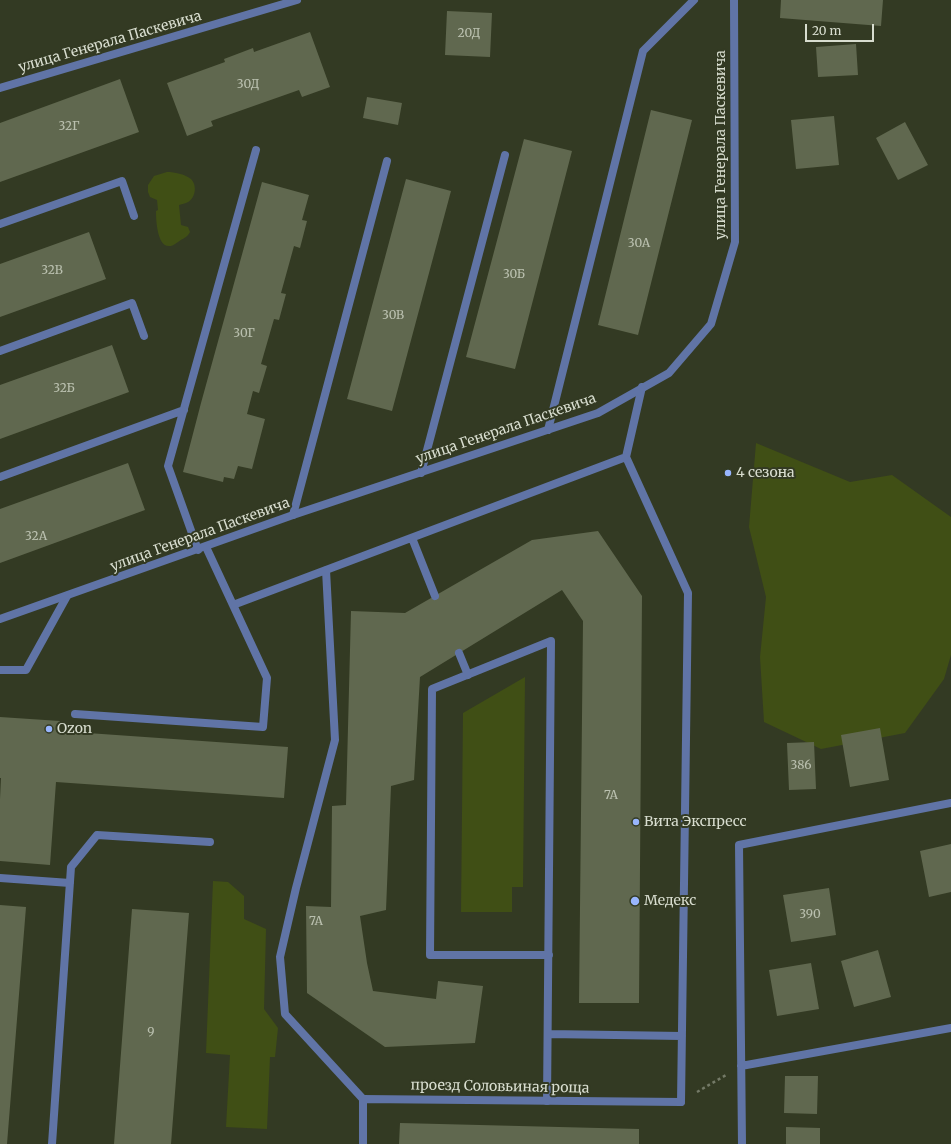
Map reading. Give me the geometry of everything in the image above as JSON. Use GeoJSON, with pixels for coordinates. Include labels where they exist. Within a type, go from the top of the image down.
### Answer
{"type":"FeatureCollection","features":[{"type":"Feature","properties":{"kind":"street","name":"улица Генерала Паскевича"},"geometry":{"type":"LineString","coordinates":[[0,88],[297,0]]}},
{"type":"Feature","properties":{"kind":"street"},"geometry":{"type":"LineString","coordinates":[[548,430],[643,51],[694,0]]}},
{"type":"Feature","properties":{"kind":"street","name":"улица Генерала Паскевича"},"geometry":{"type":"LineString","coordinates":[[0,619],[293,515],[598,412],[669,372],[711,324],[735,242],[734,0]]}},
{"type":"Feature","properties":{"kind":"street"},"geometry":{"type":"LineString","coordinates":[[76,714],[263,727],[267,678],[233,605],[202,548],[168,466],[256,150]]}},
{"type":"Feature","properties":{"kind":"street"},"geometry":{"type":"LineString","coordinates":[[421,473],[505,155]]}},
{"type":"Feature","properties":{"kind":"street"},"geometry":{"type":"LineString","coordinates":[[293,515],[387,161]]}},
{"type":"Feature","properties":{"kind":"street"},"geometry":{"type":"LineString","coordinates":[[0,224],[122,181],[134,216]]}},
{"type":"Feature","properties":{"kind":"street"},"geometry":{"type":"LineString","coordinates":[[0,350],[132,303],[144,336]]}},
{"type":"Feature","properties":{"kind":"street"},"geometry":{"type":"LineString","coordinates":[[642,388],[626,457],[688,593],[681,1102]]}},
{"type":"Feature","properties":{"kind":"street"},"geometry":{"type":"LineString","coordinates":[[0,477],[184,410]]}},
{"type":"Feature","properties":{"kind":"street"},"geometry":{"type":"LineString","coordinates":[[233,605],[626,457]]}},
{"type":"Feature","properties":{"kind":"street"},"geometry":{"type":"LineString","coordinates":[[412,538],[435,596]]}},
{"type":"Feature","properties":{"kind":"street"},"geometry":{"type":"LineString","coordinates":[[326,570],[335,740],[296,888],[280,957],[285,1014],[363,1099],[363,1144]]}},
{"type":"Feature","properties":{"kind":"street"},"geometry":{"type":"LineString","coordinates":[[0,670],[26,670],[67,596]]}},
{"type":"Feature","properties":{"kind":"street"},"geometry":{"type":"LineString","coordinates":[[548,1101],[548,1034],[549,956],[551,641],[432,689],[430,955],[549,956]]}},
{"type":"Feature","properties":{"kind":"street"},"geometry":{"type":"LineString","coordinates":[[459,653],[468,675]]}},
{"type":"Feature","properties":{"kind":"street"},"geometry":{"type":"LineString","coordinates":[[742,1144],[739,845],[951,803]]}},
{"type":"Feature","properties":{"kind":"street"},"geometry":{"type":"LineString","coordinates":[[52,1144],[71,867],[97,835],[210,842]]}},
{"type":"Feature","properties":{"kind":"street"},"geometry":{"type":"LineString","coordinates":[[0,878],[70,883]]}},
{"type":"Feature","properties":{"kind":"street"},"geometry":{"type":"LineString","coordinates":[[741,1066],[951,1028]]}},
{"type":"Feature","properties":{"kind":"street"},"geometry":{"type":"LineString","coordinates":[[548,1034],[682,1036]]}},
{"type":"Feature","properties":{"kind":"street","name":"проезд Соловьиная роща"},"geometry":{"type":"LineString","coordinates":[[363,1099],[681,1102]]}},
{"type":"Feature","properties":{"kind":"path"},"geometry":{"type":"LineString","coordinates":[[681,1102],[741,1066]]}},
{"type":"Feature","properties":{"kind":"green space"},"geometry":{"type":"Polygon","coordinates":[[[167,172],[173,172],[188,177],[193,182],[195,189],[192,199],[179,205],[181,225],[188,227],[190,232],[186,237],[171,246],[166,246],[162,242],[156,216],[156,211],[158,210],[157,200],[150,197],[148,192],[148,185],[154,176],[167,172]]]}},
{"type":"Feature","properties":{"kind":"green space"},"geometry":{"type":"Polygon","coordinates":[[[756,443],[850,482],[892,475],[951,517],[951,655],[944,679],[905,733],[821,749],[764,722],[760,657],[766,597],[749,527],[756,443]]]}},
{"type":"Feature","properties":{"kind":"green space"},"geometry":{"type":"Polygon","coordinates":[[[525,677],[523,887],[512,887],[512,912],[461,912],[463,713],[525,677]]]}},
{"type":"Feature","properties":{"kind":"green space"},"geometry":{"type":"Polygon","coordinates":[[[213,881],[228,882],[244,896],[244,919],[266,929],[264,1009],[278,1028],[275,1057],[270,1057],[267,1129],[226,1127],[230,1055],[206,1053],[213,881]]]}},
{"type":"Feature","properties":{"kind":"building"},"geometry":{"type":"Polygon","coordinates":[[[781,0],[883,0],[881,26],[780,18],[781,0]]]}},
{"type":"Feature","properties":{"kind":"building"},"geometry":{"type":"Polygon","coordinates":[[[447,11],[492,13],[490,57],[445,55],[447,11]]]}},
{"type":"Feature","properties":{"kind":"building"},"geometry":{"type":"Polygon","coordinates":[[[310,32],[330,87],[302,97],[299,90],[211,121],[213,126],[187,136],[167,83],[225,62],[224,59],[253,48],[254,52],[310,32]]]}},
{"type":"Feature","properties":{"kind":"building"},"geometry":{"type":"Polygon","coordinates":[[[856,44],[858,75],[818,77],[816,47],[856,44]]]}},
{"type":"Feature","properties":{"kind":"building"},"geometry":{"type":"Polygon","coordinates":[[[120,79],[139,132],[0,182],[0,123],[120,79]]]}},
{"type":"Feature","properties":{"kind":"building"},"geometry":{"type":"Polygon","coordinates":[[[367,97],[402,103],[398,125],[363,118],[367,97]]]}},
{"type":"Feature","properties":{"kind":"building"},"geometry":{"type":"Polygon","coordinates":[[[651,110],[692,120],[638,335],[598,325],[651,110]]]}},
{"type":"Feature","properties":{"kind":"building"},"geometry":{"type":"Polygon","coordinates":[[[834,116],[839,165],[796,169],[791,120],[834,116]]]}},
{"type":"Feature","properties":{"kind":"building"},"geometry":{"type":"Polygon","coordinates":[[[905,122],[928,165],[898,180],[876,138],[905,122]]]}},
{"type":"Feature","properties":{"kind":"building"},"geometry":{"type":"Polygon","coordinates":[[[524,139],[572,151],[515,369],[466,357],[524,139]]]}},
{"type":"Feature","properties":{"kind":"building"},"geometry":{"type":"Polygon","coordinates":[[[406,179],[451,191],[392,411],[347,399],[406,179]]]}},
{"type":"Feature","properties":{"kind":"building"},"geometry":{"type":"Polygon","coordinates":[[[262,182],[309,195],[302,220],[307,221],[300,248],[294,246],[281,293],[286,294],[279,320],[274,319],[261,364],[267,366],[259,393],[253,391],[247,414],[265,419],[252,469],[238,466],[234,479],[224,477],[223,482],[183,472],[262,182]]]}},
{"type":"Feature","properties":{"kind":"building"},"geometry":{"type":"Polygon","coordinates":[[[89,232],[106,279],[0,317],[0,264],[89,232]]]}},
{"type":"Feature","properties":{"kind":"building"},"geometry":{"type":"Polygon","coordinates":[[[112,345],[129,392],[0,439],[0,385],[112,345]]]}},
{"type":"Feature","properties":{"kind":"building"},"geometry":{"type":"Polygon","coordinates":[[[128,463],[145,510],[0,563],[0,509],[128,463]]]}},
{"type":"Feature","properties":{"kind":"building"},"geometry":{"type":"Polygon","coordinates":[[[598,531],[642,596],[639,1003],[579,1003],[583,621],[562,590],[420,677],[414,780],[391,786],[386,910],[360,916],[367,963],[373,991],[436,999],[438,981],[483,986],[475,1043],[385,1047],[307,993],[306,906],[331,907],[332,806],[346,805],[351,611],[405,613],[532,540],[598,531]]]}},
{"type":"Feature","properties":{"kind":"building"},"geometry":{"type":"Polygon","coordinates":[[[0,717],[60,721],[59,731],[288,747],[284,798],[56,782],[50,865],[0,861],[0,717]]]}},
{"type":"Feature","properties":{"kind":"building"},"geometry":{"type":"Polygon","coordinates":[[[880,728],[889,780],[850,787],[841,735],[880,728]]]}},
{"type":"Feature","properties":{"kind":"building"},"geometry":{"type":"Polygon","coordinates":[[[814,742],[816,789],[789,790],[787,743],[814,742]]]}},
{"type":"Feature","properties":{"kind":"building"},"geometry":{"type":"Polygon","coordinates":[[[951,844],[951,892],[929,897],[920,851],[951,844]]]}},
{"type":"Feature","properties":{"kind":"building"},"geometry":{"type":"Polygon","coordinates":[[[829,888],[836,935],[791,942],[783,895],[829,888]]]}},
{"type":"Feature","properties":{"kind":"building"},"geometry":{"type":"Polygon","coordinates":[[[0,905],[26,907],[7,1144],[0,1144],[0,905]]]}},
{"type":"Feature","properties":{"kind":"building"},"geometry":{"type":"Polygon","coordinates":[[[132,909],[189,913],[171,1144],[114,1144],[132,909]]]}},
{"type":"Feature","properties":{"kind":"building"},"geometry":{"type":"Polygon","coordinates":[[[878,950],[891,997],[854,1007],[841,961],[878,950]]]}},
{"type":"Feature","properties":{"kind":"building"},"geometry":{"type":"Polygon","coordinates":[[[811,963],[819,1009],[777,1016],[769,970],[811,963]]]}},
{"type":"Feature","properties":{"kind":"building"},"geometry":{"type":"Polygon","coordinates":[[[785,1076],[818,1076],[817,1114],[784,1113],[785,1076]]]}},
{"type":"Feature","properties":{"kind":"building"},"geometry":{"type":"Polygon","coordinates":[[[400,1123],[639,1129],[639,1144],[399,1144],[400,1123]]]}},
{"type":"Feature","properties":{"kind":"building"},"geometry":{"type":"Polygon","coordinates":[[[786,1127],[820,1128],[820,1144],[786,1144],[786,1127]]]}},
{"type":"Feature","properties":{"kind":"place","name":"4 сезона"},"geometry":{"type":"Point","coordinates":[728,473]}},
{"type":"Feature","properties":{"kind":"place","name":"Ozon"},"geometry":{"type":"Point","coordinates":[49,729]}},
{"type":"Feature","properties":{"kind":"place","name":"Вита Экспресс"},"geometry":{"type":"Point","coordinates":[636,822]}},
{"type":"Feature","properties":{"kind":"place","name":"Медекс"},"geometry":{"type":"Point","coordinates":[635,901]}}]}
